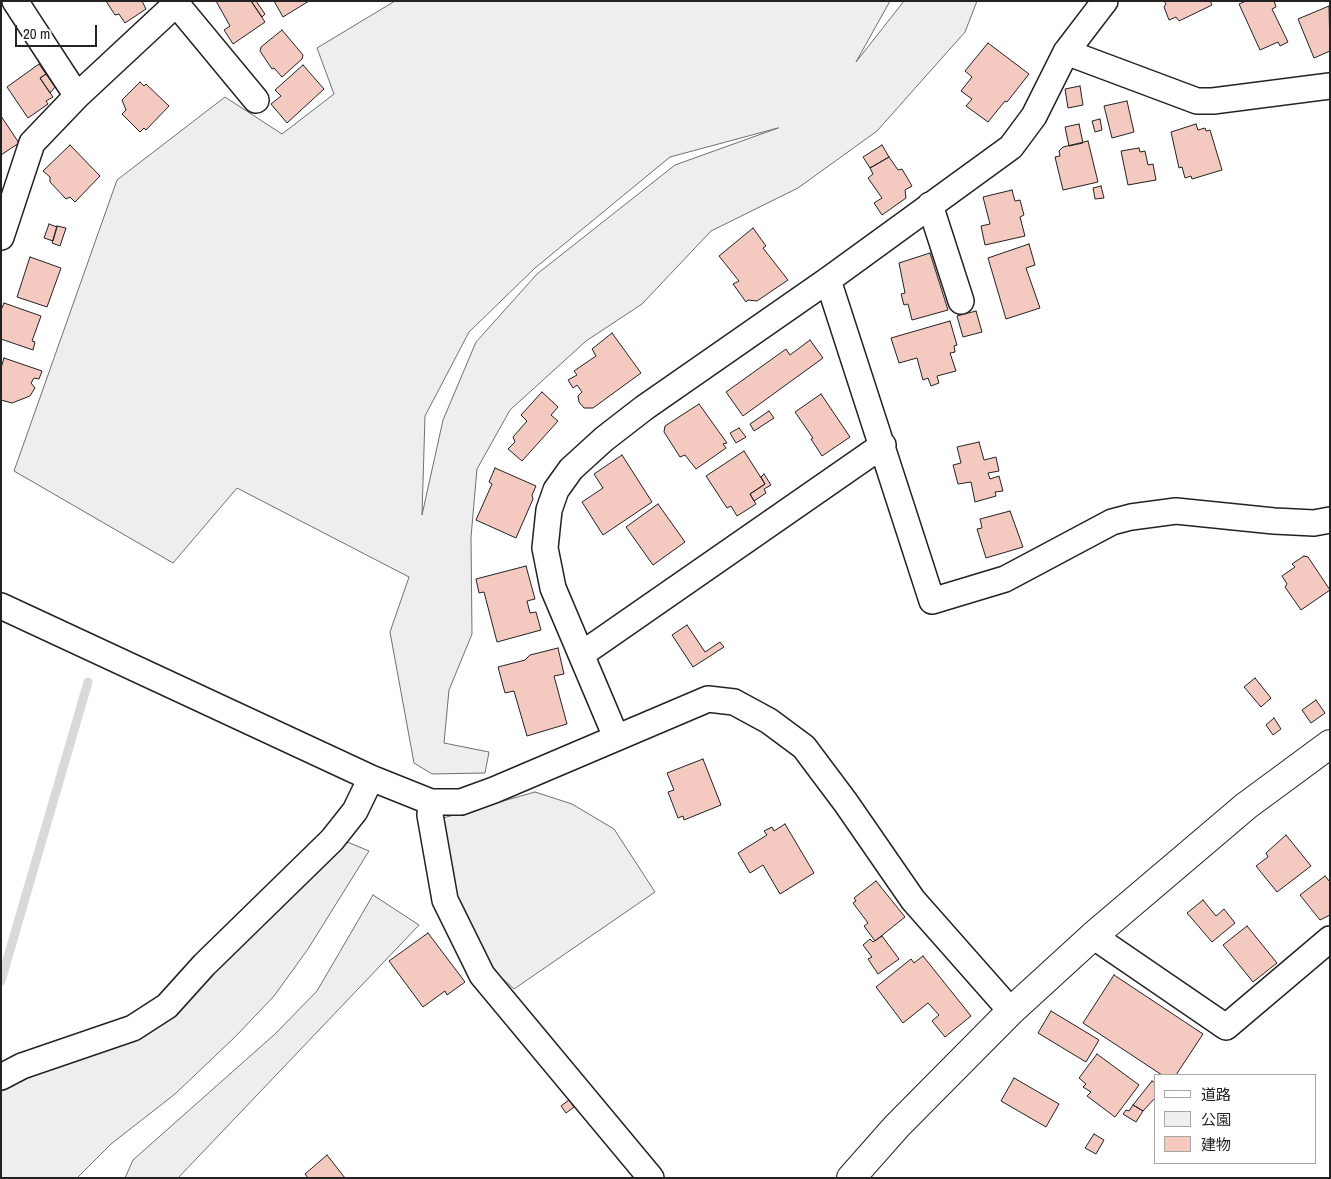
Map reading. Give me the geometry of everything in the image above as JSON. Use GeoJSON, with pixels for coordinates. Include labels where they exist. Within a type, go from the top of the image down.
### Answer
{"type":"FeatureCollection","features":[{"type":"Feature","properties":{"kind":"street"},"geometry":{"type":"LineString","coordinates":[[15,1],[77,96]]}},
{"type":"Feature","properties":{"kind":"street"},"geometry":{"type":"LineString","coordinates":[[616,737],[553,588],[545,548],[549,510],[556,490],[571,469],[604,439],[644,408],[828,280],[1011,147],[1034,116],[1066,52],[1105,1]]}},
{"type":"Feature","properties":{"kind":"street"},"geometry":{"type":"LineString","coordinates":[[2,231],[32,142],[77,96],[176,2],[256,100]]}},
{"type":"Feature","properties":{"kind":"street"},"geometry":{"type":"LineString","coordinates":[[1066,52],[1196,101],[1213,102],[1330,86]]}},
{"type":"Feature","properties":{"kind":"street"},"geometry":{"type":"LineString","coordinates":[[930,205],[961,301]]}},
{"type":"Feature","properties":{"kind":"street"},"geometry":{"type":"LineString","coordinates":[[828,280],[932,601],[1005,579],[1112,522],[1131,517],[1176,512],[1274,521],[1314,523],[1330,520]]}},
{"type":"Feature","properties":{"kind":"street"},"geometry":{"type":"LineString","coordinates":[[582,654],[883,445]]}},
{"type":"Feature","properties":{"kind":"street"},"geometry":{"type":"LineString","coordinates":[[1,606],[371,778],[431,802],[461,802],[494,790],[708,699],[734,702],[769,721],[804,747],[846,803],[913,900],[1011,1011]]}},
{"type":"Feature","properties":{"kind":"street"},"geometry":{"type":"LineString","coordinates":[[851,1178],[897,1126],[1011,1011],[1093,936],[1246,806],[1330,744]]}},
{"type":"Feature","properties":{"kind":"street"},"geometry":{"type":"LineString","coordinates":[[1,1077],[22,1066],[133,1028],[167,1006],[204,965],[332,840],[355,811],[371,778]]}},
{"type":"Feature","properties":{"kind":"street"},"geometry":{"type":"LineString","coordinates":[[431,802],[430,814],[445,900],[482,975],[651,1178]]}},
{"type":"Feature","properties":{"kind":"street"},"geometry":{"type":"LineString","coordinates":[[1093,936],[1226,1028],[1330,939]]}},
{"type":"Feature","properties":{"kind":"green space"},"geometry":{"type":"Polygon","coordinates":[[[395,1],[890,1],[856,62],[904,1],[977,1],[965,32],[877,131],[798,188],[711,231],[642,304],[586,341],[510,410],[477,469],[471,537],[472,634],[449,690],[444,743],[489,752],[485,773],[432,774],[414,763],[390,632],[409,577],[237,488],[173,563],[14,471],[117,180],[225,97],[282,134],[334,94],[317,48],[395,1]],[[778,128],[670,157],[535,268],[469,332],[425,416],[422,515],[443,420],[476,342],[537,274],[675,165],[778,128]]]}},
{"type":"Feature","properties":{"kind":"green space"},"geometry":{"type":"Polygon","coordinates":[[[535,792],[572,804],[614,829],[655,892],[514,989],[490,967],[459,904],[443,818],[535,792]]]}},
{"type":"Feature","properties":{"kind":"green space"},"geometry":{"type":"Polygon","coordinates":[[[345,841],[369,851],[308,949],[274,996],[236,1036],[175,1094],[111,1144],[77,1178],[1,1178],[1,1087],[119,1041],[345,841]]]}},
{"type":"Feature","properties":{"kind":"green space"},"geometry":{"type":"Polygon","coordinates":[[[373,895],[419,925],[178,1178],[125,1178],[133,1160],[275,1034],[317,991],[373,895]]]}},
{"type":"Feature","properties":{"kind":"building"},"geometry":{"type":"Polygon","coordinates":[[[106,1],[142,1],[146,9],[125,23],[119,14],[115,15],[106,1]]]}},
{"type":"Feature","properties":{"kind":"building"},"geometry":{"type":"Polygon","coordinates":[[[216,1],[251,1],[265,22],[233,44],[224,30],[230,26],[216,1]]]}},
{"type":"Feature","properties":{"kind":"building"},"geometry":{"type":"Polygon","coordinates":[[[251,1],[256,1],[265,14],[262,17],[251,1]]]}},
{"type":"Feature","properties":{"kind":"building"},"geometry":{"type":"Polygon","coordinates":[[[274,1],[309,1],[283,17],[274,1]]]}},
{"type":"Feature","properties":{"kind":"building"},"geometry":{"type":"Polygon","coordinates":[[[1164,1],[1210,1],[1212,5],[1179,21],[1176,17],[1169,20],[1164,7],[1166,4],[1164,1]]]}},
{"type":"Feature","properties":{"kind":"building"},"geometry":{"type":"Polygon","coordinates":[[[1246,1],[1274,1],[1276,7],[1272,9],[1288,42],[1280,46],[1278,42],[1260,50],[1239,4],[1246,1]]]}},
{"type":"Feature","properties":{"kind":"building"},"geometry":{"type":"Polygon","coordinates":[[[1329,6],[1330,51],[1314,58],[1298,19],[1329,6]]]}},
{"type":"Feature","properties":{"kind":"building"},"geometry":{"type":"Polygon","coordinates":[[[282,30],[303,55],[302,59],[282,77],[274,68],[272,69],[260,51],[261,47],[282,30]]]}},
{"type":"Feature","properties":{"kind":"building"},"geometry":{"type":"Polygon","coordinates":[[[988,43],[1029,74],[988,122],[966,106],[972,99],[961,91],[972,77],[965,71],[988,43]]]}},
{"type":"Feature","properties":{"kind":"building"},"geometry":{"type":"Polygon","coordinates":[[[39,64],[46,74],[40,78],[53,97],[46,101],[48,104],[28,118],[7,87],[39,64]]]}},
{"type":"Feature","properties":{"kind":"building"},"geometry":{"type":"Polygon","coordinates":[[[303,65],[324,89],[287,123],[271,104],[281,96],[275,90],[303,65]]]}},
{"type":"Feature","properties":{"kind":"building"},"geometry":{"type":"Polygon","coordinates":[[[46,74],[55,87],[50,93],[40,78],[46,74]]]}},
{"type":"Feature","properties":{"kind":"building"},"geometry":{"type":"Polygon","coordinates":[[[140,82],[144,86],[146,84],[169,106],[146,130],[144,128],[140,132],[122,114],[126,110],[122,100],[140,82]]]}},
{"type":"Feature","properties":{"kind":"building"},"geometry":{"type":"Polygon","coordinates":[[[1080,86],[1083,105],[1068,108],[1065,89],[1080,86]]]}},
{"type":"Feature","properties":{"kind":"building"},"geometry":{"type":"Polygon","coordinates":[[[1127,101],[1134,132],[1112,138],[1104,106],[1127,101]]]}},
{"type":"Feature","properties":{"kind":"building"},"geometry":{"type":"Polygon","coordinates":[[[1,116],[19,143],[1,155],[1,116]]]}},
{"type":"Feature","properties":{"kind":"building"},"geometry":{"type":"Polygon","coordinates":[[[1100,119],[1102,130],[1095,132],[1092,121],[1100,119]]]}},
{"type":"Feature","properties":{"kind":"building"},"geometry":{"type":"Polygon","coordinates":[[[1079,124],[1083,143],[1069,146],[1065,127],[1079,124]]]}},
{"type":"Feature","properties":{"kind":"building"},"geometry":{"type":"Polygon","coordinates":[[[1196,124],[1198,130],[1205,128],[1206,131],[1210,130],[1222,170],[1192,179],[1191,176],[1185,178],[1182,167],[1179,168],[1171,132],[1196,124]]]}},
{"type":"Feature","properties":{"kind":"building"},"geometry":{"type":"Polygon","coordinates":[[[1088,141],[1098,182],[1063,190],[1055,157],[1060,156],[1059,151],[1063,147],[1088,141]]]}},
{"type":"Feature","properties":{"kind":"building"},"geometry":{"type":"Polygon","coordinates":[[[70,145],[100,176],[75,202],[70,197],[66,199],[50,182],[50,177],[43,171],[70,145]]]}},
{"type":"Feature","properties":{"kind":"building"},"geometry":{"type":"Polygon","coordinates":[[[882,145],[889,157],[870,168],[863,157],[882,145]]]}},
{"type":"Feature","properties":{"kind":"building"},"geometry":{"type":"Polygon","coordinates":[[[1139,148],[1140,152],[1145,151],[1148,165],[1153,164],[1156,180],[1128,185],[1121,151],[1139,148]]]}},
{"type":"Feature","properties":{"kind":"building"},"geometry":{"type":"Polygon","coordinates":[[[889,157],[898,170],[902,169],[912,186],[905,190],[906,198],[882,215],[874,203],[882,198],[868,178],[873,174],[870,168],[889,157]]]}},
{"type":"Feature","properties":{"kind":"building"},"geometry":{"type":"Polygon","coordinates":[[[1101,186],[1104,198],[1095,199],[1093,188],[1101,186]]]}},
{"type":"Feature","properties":{"kind":"building"},"geometry":{"type":"Polygon","coordinates":[[[1012,190],[1015,201],[1020,200],[1024,215],[1020,217],[1025,236],[985,245],[981,226],[990,224],[983,197],[1012,190]]]}},
{"type":"Feature","properties":{"kind":"building"},"geometry":{"type":"Polygon","coordinates":[[[49,224],[57,227],[53,241],[44,238],[49,224]]]}},
{"type":"Feature","properties":{"kind":"building"},"geometry":{"type":"Polygon","coordinates":[[[57,226],[66,228],[60,246],[52,243],[57,226]]]}},
{"type":"Feature","properties":{"kind":"building"},"geometry":{"type":"Polygon","coordinates":[[[753,228],[766,246],[763,248],[788,280],[757,301],[748,300],[746,302],[733,284],[739,281],[719,256],[753,228]]]}},
{"type":"Feature","properties":{"kind":"building"},"geometry":{"type":"Polygon","coordinates":[[[1029,244],[1035,265],[1026,268],[1040,308],[1006,319],[988,258],[1029,244]]]}},
{"type":"Feature","properties":{"kind":"building"},"geometry":{"type":"Polygon","coordinates":[[[930,253],[948,310],[912,320],[908,304],[904,305],[901,294],[905,293],[899,263],[930,253]]]}},
{"type":"Feature","properties":{"kind":"building"},"geometry":{"type":"Polygon","coordinates":[[[30,257],[61,268],[47,307],[17,297],[30,257]]]}},
{"type":"Feature","properties":{"kind":"building"},"geometry":{"type":"Polygon","coordinates":[[[4,303],[41,316],[32,341],[35,342],[33,350],[1,339],[1,310],[4,303]]]}},
{"type":"Feature","properties":{"kind":"building"},"geometry":{"type":"Polygon","coordinates":[[[976,311],[982,332],[963,337],[957,316],[976,311]]]}},
{"type":"Feature","properties":{"kind":"building"},"geometry":{"type":"Polygon","coordinates":[[[950,321],[957,345],[954,346],[955,352],[950,353],[956,371],[937,376],[939,383],[931,386],[928,378],[923,380],[917,358],[899,363],[891,338],[950,321]]]}},
{"type":"Feature","properties":{"kind":"building"},"geometry":{"type":"Polygon","coordinates":[[[612,333],[641,373],[593,408],[584,408],[579,402],[578,396],[582,392],[577,385],[573,388],[568,380],[577,375],[574,371],[596,356],[592,349],[612,333]]]}},
{"type":"Feature","properties":{"kind":"building"},"geometry":{"type":"Polygon","coordinates":[[[810,340],[823,358],[743,416],[726,392],[786,349],[790,355],[810,340]]]}},
{"type":"Feature","properties":{"kind":"building"},"geometry":{"type":"Polygon","coordinates":[[[4,358],[42,371],[39,379],[34,378],[31,383],[35,388],[30,396],[12,403],[1,400],[1,368],[4,358]]]}},
{"type":"Feature","properties":{"kind":"building"},"geometry":{"type":"Polygon","coordinates":[[[542,392],[558,407],[551,415],[558,421],[522,461],[508,449],[515,442],[513,437],[527,421],[521,415],[542,392]]]}},
{"type":"Feature","properties":{"kind":"building"},"geometry":{"type":"Polygon","coordinates":[[[821,394],[850,437],[822,456],[811,439],[813,438],[795,412],[821,394]]]}},
{"type":"Feature","properties":{"kind":"building"},"geometry":{"type":"Polygon","coordinates":[[[699,404],[727,443],[723,444],[726,448],[696,469],[685,455],[680,457],[664,432],[665,426],[699,404]]]}},
{"type":"Feature","properties":{"kind":"building"},"geometry":{"type":"Polygon","coordinates":[[[769,411],[774,418],[754,431],[750,424],[769,411]]]}},
{"type":"Feature","properties":{"kind":"building"},"geometry":{"type":"Polygon","coordinates":[[[739,428],[746,437],[736,443],[730,433],[739,428]]]}},
{"type":"Feature","properties":{"kind":"building"},"geometry":{"type":"Polygon","coordinates":[[[979,442],[984,460],[996,457],[999,471],[988,473],[990,479],[999,476],[1003,491],[995,492],[996,496],[975,502],[971,482],[958,484],[953,465],[961,463],[957,447],[979,442]]]}},
{"type":"Feature","properties":{"kind":"building"},"geometry":{"type":"Polygon","coordinates":[[[744,451],[765,484],[750,494],[756,504],[737,516],[731,506],[727,508],[706,476],[744,451]]]}},
{"type":"Feature","properties":{"kind":"building"},"geometry":{"type":"Polygon","coordinates":[[[622,455],[652,502],[603,535],[582,502],[603,488],[594,474],[622,455]]]}},
{"type":"Feature","properties":{"kind":"building"},"geometry":{"type":"Polygon","coordinates":[[[495,468],[536,486],[532,495],[533,499],[516,538],[476,520],[492,484],[489,482],[495,468]]]}},
{"type":"Feature","properties":{"kind":"building"},"geometry":{"type":"Polygon","coordinates":[[[764,474],[771,485],[764,489],[766,493],[754,501],[750,494],[765,484],[761,477],[764,474]]]}},
{"type":"Feature","properties":{"kind":"building"},"geometry":{"type":"Polygon","coordinates":[[[658,504],[685,542],[653,565],[626,527],[658,504]]]}},
{"type":"Feature","properties":{"kind":"building"},"geometry":{"type":"Polygon","coordinates":[[[1010,511],[1023,547],[986,558],[977,529],[982,528],[980,519],[1010,511]]]}},
{"type":"Feature","properties":{"kind":"building"},"geometry":{"type":"Polygon","coordinates":[[[1304,556],[1308,557],[1330,590],[1301,610],[1285,587],[1287,584],[1282,576],[1295,567],[1292,564],[1304,556]]]}},
{"type":"Feature","properties":{"kind":"building"},"geometry":{"type":"Polygon","coordinates":[[[526,566],[535,599],[527,601],[530,613],[536,612],[541,630],[497,642],[484,592],[479,593],[476,579],[526,566]]]}},
{"type":"Feature","properties":{"kind":"building"},"geometry":{"type":"Polygon","coordinates":[[[687,625],[705,652],[720,642],[724,647],[693,667],[672,635],[687,625]]]}},
{"type":"Feature","properties":{"kind":"building"},"geometry":{"type":"Polygon","coordinates":[[[558,648],[564,674],[554,676],[567,724],[527,736],[514,691],[505,693],[498,667],[525,660],[530,655],[558,648]]]}},
{"type":"Feature","properties":{"kind":"building"},"geometry":{"type":"Polygon","coordinates":[[[1255,678],[1271,698],[1261,707],[1244,687],[1255,678]]]}},
{"type":"Feature","properties":{"kind":"building"},"geometry":{"type":"Polygon","coordinates":[[[1316,700],[1325,713],[1311,723],[1302,710],[1316,700]]]}},
{"type":"Feature","properties":{"kind":"building"},"geometry":{"type":"Polygon","coordinates":[[[1274,718],[1281,729],[1273,735],[1266,725],[1274,718]]]}},
{"type":"Feature","properties":{"kind":"building"},"geometry":{"type":"Polygon","coordinates":[[[703,759],[721,805],[684,820],[683,816],[678,818],[668,792],[674,790],[667,773],[703,759]]]}},
{"type":"Feature","properties":{"kind":"building"},"geometry":{"type":"Polygon","coordinates":[[[785,824],[814,873],[780,894],[763,865],[750,873],[738,853],[767,835],[764,831],[772,827],[774,831],[785,824]]]}},
{"type":"Feature","properties":{"kind":"building"},"geometry":{"type":"Polygon","coordinates":[[[1286,835],[1311,866],[1277,892],[1256,866],[1268,857],[1266,853],[1286,835]]]}},
{"type":"Feature","properties":{"kind":"building"},"geometry":{"type":"Polygon","coordinates":[[[1325,876],[1330,882],[1330,915],[1320,920],[1300,895],[1325,876]]]}},
{"type":"Feature","properties":{"kind":"building"},"geometry":{"type":"Polygon","coordinates":[[[876,881],[905,917],[875,941],[864,926],[868,923],[853,903],[856,901],[854,898],[876,881]]]}},
{"type":"Feature","properties":{"kind":"building"},"geometry":{"type":"Polygon","coordinates":[[[1203,900],[1216,916],[1224,909],[1235,923],[1212,942],[1187,913],[1203,900]]]}},
{"type":"Feature","properties":{"kind":"building"},"geometry":{"type":"Polygon","coordinates":[[[1247,926],[1277,963],[1253,982],[1223,945],[1247,926]]]}},
{"type":"Feature","properties":{"kind":"building"},"geometry":{"type":"Polygon","coordinates":[[[428,933],[465,982],[447,995],[445,991],[423,1007],[389,961],[428,933]]]}},
{"type":"Feature","properties":{"kind":"building"},"geometry":{"type":"Polygon","coordinates":[[[882,936],[899,959],[878,974],[868,959],[872,957],[863,945],[870,939],[873,942],[882,936]]]}},
{"type":"Feature","properties":{"kind":"building"},"geometry":{"type":"Polygon","coordinates":[[[923,956],[971,1016],[945,1037],[932,1021],[939,1015],[928,1003],[903,1023],[876,987],[911,959],[914,963],[923,956]]]}},
{"type":"Feature","properties":{"kind":"building"},"geometry":{"type":"Polygon","coordinates":[[[1114,975],[1203,1034],[1177,1074],[1160,1074],[1083,1023],[1114,975]]]}},
{"type":"Feature","properties":{"kind":"building"},"geometry":{"type":"Polygon","coordinates":[[[1051,1011],[1099,1040],[1086,1062],[1038,1033],[1051,1011]]]}},
{"type":"Feature","properties":{"kind":"building"},"geometry":{"type":"Polygon","coordinates":[[[1097,1054],[1139,1085],[1115,1117],[1087,1096],[1091,1092],[1083,1087],[1086,1084],[1079,1078],[1097,1054]]]}},
{"type":"Feature","properties":{"kind":"building"},"geometry":{"type":"Polygon","coordinates":[[[1014,1078],[1059,1104],[1046,1127],[1001,1101],[1014,1078]]]}},
{"type":"Feature","properties":{"kind":"building"},"geometry":{"type":"Polygon","coordinates":[[[1152,1081],[1154,1082],[1154,1099],[1143,1111],[1133,1105],[1152,1081]]]}},
{"type":"Feature","properties":{"kind":"building"},"geometry":{"type":"Polygon","coordinates":[[[569,1100],[574,1107],[566,1113],[561,1106],[569,1100]]]}},
{"type":"Feature","properties":{"kind":"building"},"geometry":{"type":"Polygon","coordinates":[[[1133,1105],[1143,1111],[1136,1122],[1123,1114],[1126,1110],[1129,1111],[1133,1105]]]}},
{"type":"Feature","properties":{"kind":"building"},"geometry":{"type":"Polygon","coordinates":[[[1094,1134],[1104,1140],[1096,1154],[1085,1148],[1094,1134]]]}},
{"type":"Feature","properties":{"kind":"building"},"geometry":{"type":"Polygon","coordinates":[[[327,1155],[345,1178],[308,1178],[305,1174],[327,1155]]]}},
{"type":"Feature","properties":{"kind":"waterway"},"geometry":{"type":"LineString","coordinates":[[1,981],[88,682]]}}]}
